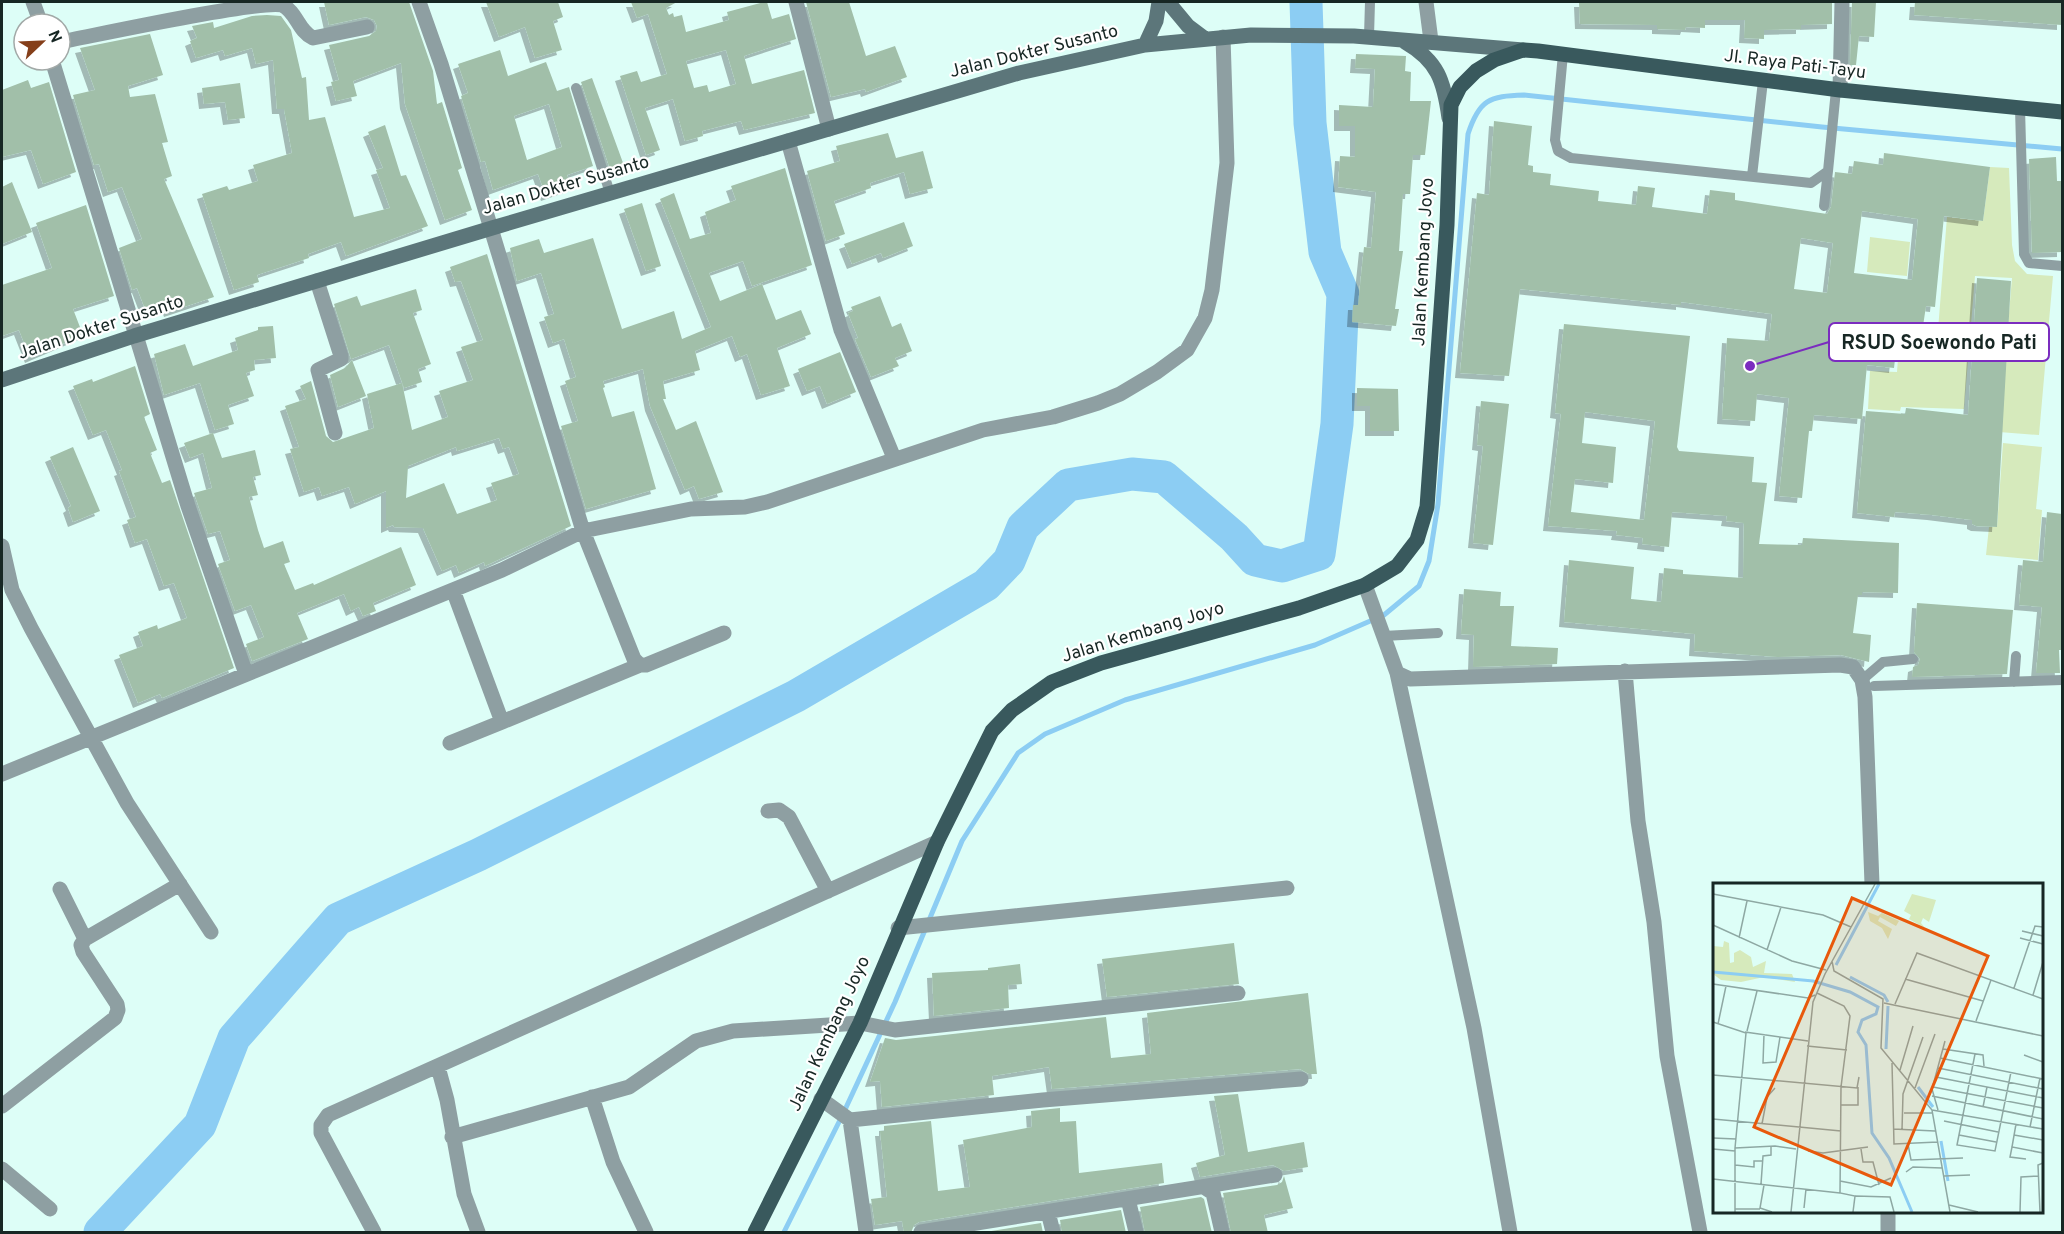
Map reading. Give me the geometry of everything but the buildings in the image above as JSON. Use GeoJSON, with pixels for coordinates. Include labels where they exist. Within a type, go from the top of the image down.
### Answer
{"type":"FeatureCollection","features":[{"type":"Feature","properties":{"kind":"main road"},"geometry":{"type":"LineString","coordinates":[[1145,45],[1156,21],[1159,2]]}},
{"type":"Feature","properties":{"kind":"main road"},"geometry":{"type":"LineString","coordinates":[[1168,2],[1188,26],[1204,38]]}},
{"type":"Feature","properties":{"kind":"main road","name":"Jalan Dokter Susanto"},"geometry":{"type":"LineString","coordinates":[[2,380],[134,336],[1018,73],[1145,45],[1251,35],[1361,36],[1523,50]]}},
{"type":"Feature","properties":{"kind":"main road"},"geometry":{"type":"LineString","coordinates":[[1399,39],[1430,60],[1442,83],[1449,123]]}},
{"type":"Feature","properties":{"kind":"main road","name":"Jl. Raya Pati-Tayu"},"geometry":{"type":"LineString","coordinates":[[1523,50],[1838,90],[2062,112]]}},
{"type":"Feature","properties":{"kind":"main road","name":"Jalan Kembang Joyo"},"geometry":{"type":"LineString","coordinates":[[755,1233],[860,1023],[898,928],[937,842],[992,731],[1012,710],[1052,682],[1101,663],[1299,608],[1365,585],[1397,566],[1417,540],[1427,507],[1447,225],[1451,105],[1461,87],[1476,71],[1494,60],[1523,50]]}},
{"type":"Feature","properties":{"kind":"street"},"geometry":{"type":"LineString","coordinates":[[72,39],[200,12],[270,2],[290,10],[305,34],[313,38],[367,27]]}},
{"type":"Feature","properties":{"kind":"street"},"geometry":{"type":"LineString","coordinates":[[419,2],[492,228],[583,531],[634,659],[640,665]]}},
{"type":"Feature","properties":{"kind":"street"},"geometry":{"type":"LineString","coordinates":[[796,2],[829,129]]}},
{"type":"Feature","properties":{"kind":"street"},"geometry":{"type":"LineString","coordinates":[[1426,2],[1431,42]]}},
{"type":"Feature","properties":{"kind":"street"},"geometry":{"type":"LineString","coordinates":[[1838,90],[1842,2]]}},
{"type":"Feature","properties":{"kind":"street"},"geometry":{"type":"LineString","coordinates":[[2,774],[502,570],[583,531],[691,509],[745,507],[767,502],[860,473],[894,458],[983,430],[1053,417],[1098,403],[1120,394],[1158,372],[1187,350],[1205,318],[1212,290],[1224,186],[1226,115],[1223,37]]}},
{"type":"Feature","properties":{"kind":"street"},"geometry":{"type":"LineString","coordinates":[[56,72],[109,239],[134,336],[188,506],[246,674]]}},
{"type":"Feature","properties":{"kind":"street"},"geometry":{"type":"LineString","coordinates":[[789,141],[841,330],[894,458]]}},
{"type":"Feature","properties":{"kind":"street"},"geometry":{"type":"LineString","coordinates":[[317,281],[342,356],[341,359],[318,370],[335,432]]}},
{"type":"Feature","properties":{"kind":"street"},"geometry":{"type":"LineString","coordinates":[[2,546],[12,590],[20,609],[127,804],[211,932]]}},
{"type":"Feature","properties":{"kind":"street"},"geometry":{"type":"LineString","coordinates":[[1365,585],[1397,673],[1474,1028],[1510,1233]]}},
{"type":"Feature","properties":{"kind":"street"},"geometry":{"type":"LineString","coordinates":[[453,590],[502,722]]}},
{"type":"Feature","properties":{"kind":"street"},"geometry":{"type":"LineString","coordinates":[[450,742],[724,633]]}},
{"type":"Feature","properties":{"kind":"street"},"geometry":{"type":"LineString","coordinates":[[1397,673],[1410,679],[1840,665],[1852,667],[1868,683],[1872,883]]}},
{"type":"Feature","properties":{"kind":"street"},"geometry":{"type":"LineString","coordinates":[[1625,671],[1638,821],[1654,922],[1668,1056],[1700,1233]]}},
{"type":"Feature","properties":{"kind":"street"},"geometry":{"type":"LineString","coordinates":[[768,811],[779,810],[789,817],[828,891]]}},
{"type":"Feature","properties":{"kind":"street"},"geometry":{"type":"LineString","coordinates":[[368,1230],[321,1133],[323,1119],[937,842]]}},
{"type":"Feature","properties":{"kind":"street"},"geometry":{"type":"LineString","coordinates":[[2,1106],[115,1018],[117,1004],[83,952],[81,945],[84,939],[180,884]]}},
{"type":"Feature","properties":{"kind":"street"},"geometry":{"type":"LineString","coordinates":[[898,928],[1287,888]]}},
{"type":"Feature","properties":{"kind":"street"},"geometry":{"type":"LineString","coordinates":[[60,889],[84,939]]}},
{"type":"Feature","properties":{"kind":"street"},"geometry":{"type":"LineString","coordinates":[[452,1137],[629,1087],[696,1041],[733,1031],[860,1023],[896,1030],[1238,993]]}},
{"type":"Feature","properties":{"kind":"street"},"geometry":{"type":"LineString","coordinates":[[438,1067],[447,1100],[464,1194],[478,1233]]}},
{"type":"Feature","properties":{"kind":"street"},"geometry":{"type":"LineString","coordinates":[[821,1099],[850,1120],[1043,1100],[1301,1079]]}},
{"type":"Feature","properties":{"kind":"street"},"geometry":{"type":"LineString","coordinates":[[592,1097],[613,1162],[646,1233]]}},
{"type":"Feature","properties":{"kind":"street"},"geometry":{"type":"LineString","coordinates":[[850,1120],[866,1233]]}},
{"type":"Feature","properties":{"kind":"street"},"geometry":{"type":"LineString","coordinates":[[2,1169],[50,1209]]}},
{"type":"Feature","properties":{"kind":"street"},"geometry":{"type":"LineString","coordinates":[[921,1233],[969,1229],[1048,1212],[1275,1175]]}},
{"type":"Feature","properties":{"kind":"street"},"geometry":{"type":"LineString","coordinates":[[1204,1186],[1213,1193],[1222,1233]]}},
{"type":"Feature","properties":{"kind":"street"},"geometry":{"type":"LineString","coordinates":[[1128,1199],[1136,1233]]}},
{"type":"Feature","properties":{"kind":"street"},"geometry":{"type":"LineString","coordinates":[[1048,1212],[1053,1233]]}},
{"type":"Feature","properties":{"kind":"street"},"geometry":{"type":"LineString","coordinates":[[1888,1213],[1888,1233]]}},
{"type":"Feature","properties":{"kind":"lane"},"geometry":{"type":"LineString","coordinates":[[1361,36],[1370,2]]}},
{"type":"Feature","properties":{"kind":"lane"},"geometry":{"type":"LineString","coordinates":[[1563,54],[1555,140],[1561,155],[1571,158],[1811,183],[1828,171]]}},
{"type":"Feature","properties":{"kind":"lane"},"geometry":{"type":"LineString","coordinates":[[1752,176],[1763,81]]}},
{"type":"Feature","properties":{"kind":"lane"},"geometry":{"type":"LineString","coordinates":[[576,88],[610,193]]}},
{"type":"Feature","properties":{"kind":"lane"},"geometry":{"type":"LineString","coordinates":[[1824,206],[1838,90]]}},
{"type":"Feature","properties":{"kind":"lane"},"geometry":{"type":"LineString","coordinates":[[2020,108],[2024,254],[2029,263],[2035,265],[2062,266]]}},
{"type":"Feature","properties":{"kind":"lane"},"geometry":{"type":"LineString","coordinates":[[1384,636],[1438,633]]}},
{"type":"Feature","properties":{"kind":"lane"},"geometry":{"type":"LineString","coordinates":[[2014,682],[2016,656]]}},
{"type":"Feature","properties":{"kind":"lane"},"geometry":{"type":"LineString","coordinates":[[1868,683],[1883,662],[1913,659]]}},
{"type":"Feature","properties":{"kind":"lane"},"geometry":{"type":"LineString","coordinates":[[1868,683],[2062,680]]}},
{"type":"Feature","properties":{"kind":"green space"},"geometry":{"type":"Polygon","coordinates":[[[1990,167],[2009,168],[2012,245],[2015,261],[2027,274],[2053,276],[2039,435],[1999,432],[2012,278],[1975,276],[1964,409],[1901,407],[1900,411],[1868,409],[1870,371],[1897,372],[1899,345],[1915,347],[1916,329],[1938,330],[1947,217],[1983,221],[1990,167]]]}},
{"type":"Feature","properties":{"kind":"green space"},"geometry":{"type":"Polygon","coordinates":[[[1870,237],[1910,242],[1907,276],[1867,272],[1870,237]]]}},
{"type":"Feature","properties":{"kind":"green space"},"geometry":{"type":"Polygon","coordinates":[[[2003,443],[2042,447],[2036,509],[2042,510],[2038,560],[1986,555],[1989,527],[1997,527],[2003,443]]]}},
{"type":"Feature","properties":{"kind":"waterway"},"geometry":{"type":"LineString","coordinates":[[100,1232],[200,1125],[234,1038],[338,919],[478,855],[796,696],[986,585],[1009,561],[1023,527],[1068,485],[1132,474],[1164,477],[1234,537],[1255,560],[1282,566],[1319,554],[1337,424],[1343,294],[1325,252],[1310,123],[1306,2]]}},
{"type":"Feature","properties":{"kind":"waterway"},"geometry":{"type":"LineString","coordinates":[[784,1232],[843,1114],[895,1002],[962,841],[1018,753],[1045,734],[1125,700],[1315,645],[1384,615],[1419,586],[1429,561],[1438,504],[1468,134],[1481,107],[1494,99],[1524,95],[1822,127],[2062,149]]}},
{"type":"Feature","properties":{"kind":"place","name":"RSUD Soewondo Pati"},"geometry":{"type":"Point","coordinates":[1750,366]}}]}
